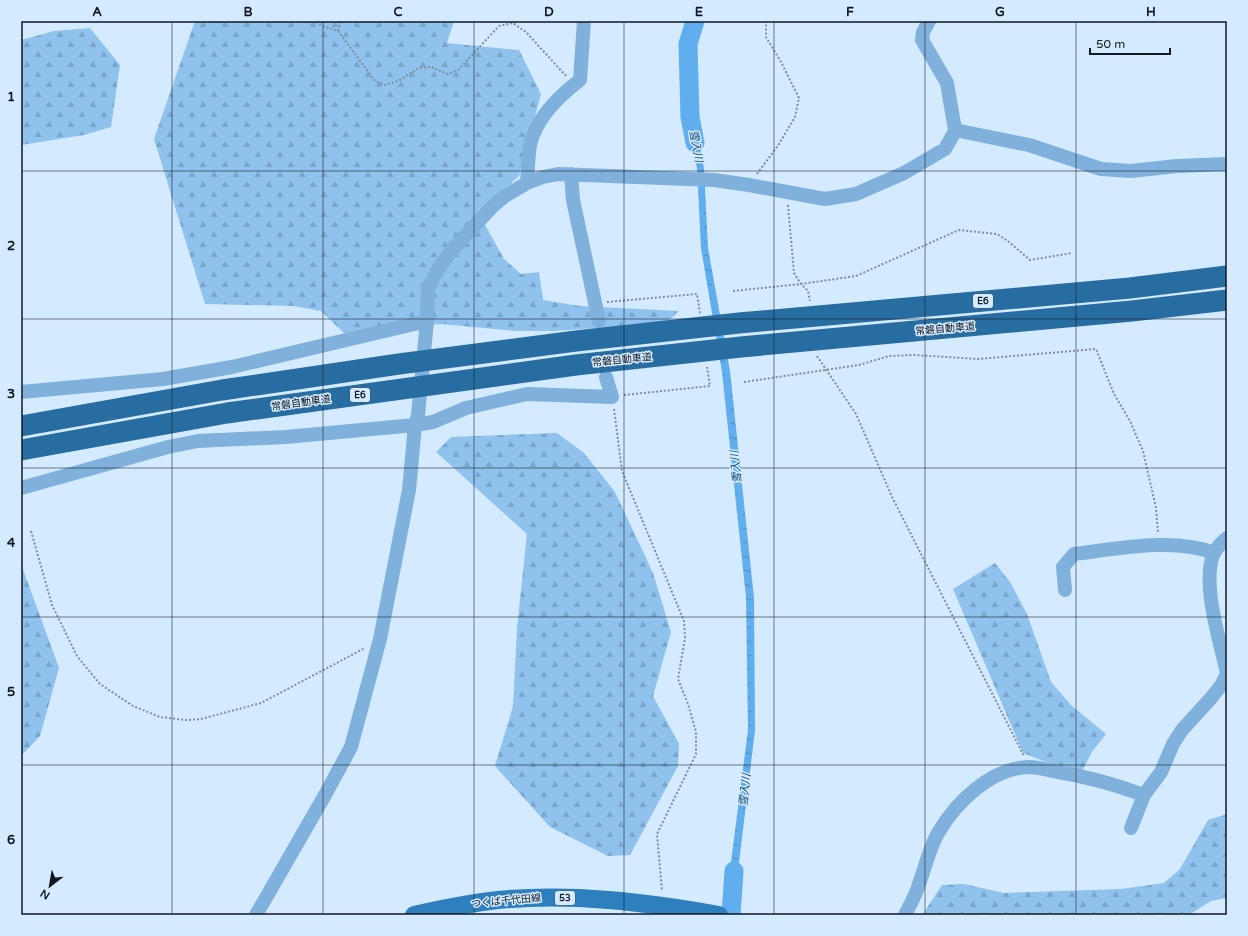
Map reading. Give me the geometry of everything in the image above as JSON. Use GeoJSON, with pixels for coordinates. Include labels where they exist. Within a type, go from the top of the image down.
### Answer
{"type":"FeatureCollection","features":[{"type":"Feature","properties":{"kind":"highway","name":"E6"},"geometry":{"type":"LineString","coordinates":[[21,426],[222,390],[384,366],[576,341],[739,323],[1130,288],[1227,276]]}},
{"type":"Feature","properties":{"kind":"highway","name":"常磐自動車道"},"geometry":{"type":"LineString","coordinates":[[21,450],[227,413],[576,365],[1132,311],[1225,300]]}},
{"type":"Feature","properties":{"kind":"main road","name":"つくば千代田線"},"geometry":{"type":"LineString","coordinates":[[414,915],[497,900],[562,897],[632,902],[718,915]]}},
{"type":"Feature","properties":{"kind":"street"},"geometry":{"type":"LineString","coordinates":[[527,182],[530,145],[537,127],[546,113],[567,90],[580,80],[584,21]]}},
{"type":"Feature","properties":{"kind":"street"},"geometry":{"type":"LineString","coordinates":[[256,915],[351,747],[380,639],[409,490],[426,336],[428,288],[438,269],[453,249],[492,207],[505,196],[527,182],[558,174],[714,180],[787,191],[826,199],[856,194],[904,173],[945,149],[955,130],[948,83],[922,40],[923,32],[929,21]]}},
{"type":"Feature","properties":{"kind":"street"},"geometry":{"type":"LineString","coordinates":[[955,130],[1029,145],[1101,168],[1131,171],[1177,166],[1227,164]]}},
{"type":"Feature","properties":{"kind":"street"},"geometry":{"type":"LineString","coordinates":[[571,174],[573,200],[599,321]]}},
{"type":"Feature","properties":{"kind":"street"},"geometry":{"type":"LineString","coordinates":[[21,392],[163,379],[224,369],[427,321]]}},
{"type":"Feature","properties":{"kind":"street"},"geometry":{"type":"LineString","coordinates":[[21,488],[168,447],[198,441],[286,437],[416,420],[433,422],[466,408],[527,394],[612,397],[606,377]]}},
{"type":"Feature","properties":{"kind":"street"},"geometry":{"type":"LineString","coordinates":[[1131,828],[1144,795],[1161,772],[1173,744],[1182,730],[1212,697],[1222,684],[1227,674],[1214,617],[1210,587],[1210,568],[1214,553],[1227,538]]}},
{"type":"Feature","properties":{"kind":"street"},"geometry":{"type":"LineString","coordinates":[[1065,590],[1063,567],[1074,554],[1158,545],[1202,548],[1214,553]]}},
{"type":"Feature","properties":{"kind":"street"},"geometry":{"type":"LineString","coordinates":[[905,915],[919,886],[937,834],[949,816],[962,801],[977,788],[994,777],[1012,770],[1029,767],[1080,775],[1144,795]]}},
{"type":"Feature","properties":{"kind":"path"},"geometry":{"type":"LineString","coordinates":[[317,21],[320,25],[338,31],[376,81],[385,85],[398,81],[419,68],[431,68],[448,74],[459,69],[499,26],[513,23],[526,32],[574,85]]}},
{"type":"Feature","properties":{"kind":"path"},"geometry":{"type":"LineString","coordinates":[[338,31],[341,21]]}},
{"type":"Feature","properties":{"kind":"path"},"geometry":{"type":"LineString","coordinates":[[749,185],[779,144],[795,117],[799,98],[781,62],[766,37],[766,21]]}},
{"type":"Feature","properties":{"kind":"path"},"geometry":{"type":"LineString","coordinates":[[787,191],[794,273],[808,292],[810,302]]}},
{"type":"Feature","properties":{"kind":"path"},"geometry":{"type":"LineString","coordinates":[[733,291],[801,284],[856,276],[959,230],[997,234],[1030,260],[1072,253]]}},
{"type":"Feature","properties":{"kind":"path"},"geometry":{"type":"LineString","coordinates":[[744,382],[858,365],[889,356],[914,355],[978,359],[1096,349],[1114,394],[1130,421],[1143,451],[1156,508],[1158,545]]}},
{"type":"Feature","properties":{"kind":"path"},"geometry":{"type":"LineString","coordinates":[[816,355],[856,414],[893,499],[1029,767]]}},
{"type":"Feature","properties":{"kind":"path"},"geometry":{"type":"LineString","coordinates":[[612,397],[622,471],[684,621],[685,638],[678,679],[688,704],[696,732],[696,754],[657,834],[663,906]]}},
{"type":"Feature","properties":{"kind":"path"},"geometry":{"type":"LineString","coordinates":[[31,531],[52,605],[77,656],[100,684],[133,706],[160,718],[186,720],[202,719],[261,703],[352,656],[380,639]]}},
{"type":"Feature","properties":{"kind":"green space"},"geometry":{"type":"Polygon","coordinates":[[[195,21],[454,21],[447,43],[519,50],[541,94],[519,176],[478,212],[504,259],[521,274],[539,272],[543,300],[580,306],[679,311],[666,323],[554,331],[516,331],[442,324],[344,333],[321,311],[293,306],[205,304],[154,139],[195,21]]]}},
{"type":"Feature","properties":{"kind":"green space"},"geometry":{"type":"Polygon","coordinates":[[[90,28],[120,65],[111,127],[84,135],[21,145],[21,40],[54,31],[90,28]]]}},
{"type":"Feature","properties":{"kind":"green space"},"geometry":{"type":"Polygon","coordinates":[[[557,433],[584,453],[615,492],[653,573],[671,632],[653,696],[679,744],[678,766],[630,855],[608,856],[550,827],[495,766],[513,706],[517,628],[527,534],[436,452],[451,437],[557,433]]]}},
{"type":"Feature","properties":{"kind":"green space"},"geometry":{"type":"Polygon","coordinates":[[[995,563],[1010,582],[1027,614],[1051,682],[1071,705],[1106,734],[1092,752],[1080,775],[1023,753],[953,589],[995,563]]]}},
{"type":"Feature","properties":{"kind":"green space"},"geometry":{"type":"Polygon","coordinates":[[[21,564],[59,668],[40,736],[21,756],[21,564]]]}},
{"type":"Feature","properties":{"kind":"green space"},"geometry":{"type":"Polygon","coordinates":[[[1227,814],[1227,898],[1211,901],[1189,915],[923,914],[942,885],[964,884],[1004,893],[1121,889],[1164,883],[1180,869],[1208,820],[1227,814]]]}},
{"type":"Feature","properties":{"kind":"water"},"geometry":{"type":"Polygon","coordinates":[[[687,117],[694,117],[704,168],[708,248],[730,371],[754,598],[755,730],[738,871],[737,896],[729,896],[730,870],[748,730],[746,597],[722,372],[701,248],[697,168],[687,117]]]}},
{"type":"Feature","properties":{"kind":"waterway","name":"雪入川"},"geometry":{"type":"LineString","coordinates":[[695,21],[688,44],[690,117],[695,143]]}},
{"type":"Feature","properties":{"kind":"waterway","name":"雪入川"},"geometry":{"type":"LineString","coordinates":[[731,915],[734,871]]}}]}
